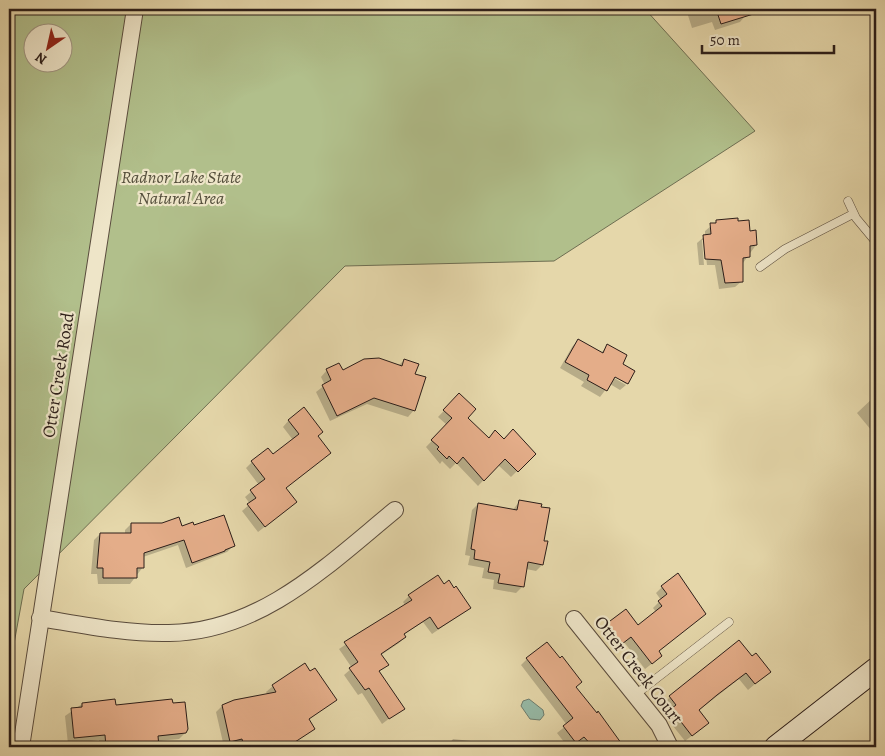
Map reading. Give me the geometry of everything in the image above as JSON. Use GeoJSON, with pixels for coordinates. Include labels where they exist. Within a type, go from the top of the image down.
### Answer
{"type":"FeatureCollection","features":[{"type":"Feature","properties":{"kind":"main road"},"geometry":{"type":"LineString","coordinates":[[776,747],[876,669]]}},
{"type":"Feature","properties":{"kind":"street","name":"Otter Creek Road"},"geometry":{"type":"LineString","coordinates":[[21,747],[135,9]]}},
{"type":"Feature","properties":{"kind":"street"},"geometry":{"type":"LineString","coordinates":[[40,618],[154,633],[184,632],[224,625],[264,608],[296,589],[395,510]]}},
{"type":"Feature","properties":{"kind":"street","name":"Otter Creek Court"},"geometry":{"type":"LineString","coordinates":[[574,619],[659,725],[670,747]]}},
{"type":"Feature","properties":{"kind":"lane"},"geometry":{"type":"LineString","coordinates":[[848,201],[853,214],[876,242]]}},
{"type":"Feature","properties":{"kind":"lane"},"geometry":{"type":"LineString","coordinates":[[760,267],[785,249],[853,214]]}},
{"type":"Feature","properties":{"kind":"lane"},"geometry":{"type":"LineString","coordinates":[[635,696],[729,622]]}},
{"type":"Feature","properties":{"kind":"green space","name":"Radnor Lake State Natural Area"},"geometry":{"type":"Polygon","coordinates":[[[9,9],[645,9],[755,131],[554,261],[345,266],[24,589],[9,671],[9,9]]]}},
{"type":"Feature","properties":{"kind":"shaded area"},"geometry":{"type":"Polygon","coordinates":[[[529,699],[543,710],[544,715],[540,720],[530,719],[521,706],[523,701],[529,699]]]}},
{"type":"Feature","properties":{"kind":"building"},"geometry":{"type":"Polygon","coordinates":[[[716,9],[760,9],[760,12],[721,24],[716,9]]]}},
{"type":"Feature","properties":{"kind":"building"},"geometry":{"type":"Polygon","coordinates":[[[738,218],[738,221],[749,220],[750,231],[756,230],[757,245],[750,246],[750,257],[743,258],[743,282],[725,283],[721,260],[705,259],[703,235],[711,234],[710,223],[716,223],[716,220],[738,218]]]}},
{"type":"Feature","properties":{"kind":"building"},"geometry":{"type":"Polygon","coordinates":[[[578,339],[603,353],[607,344],[627,355],[623,364],[635,371],[628,384],[615,377],[607,391],[587,380],[589,375],[565,362],[578,339]]]}},
{"type":"Feature","properties":{"kind":"building"},"geometry":{"type":"Polygon","coordinates":[[[379,358],[402,366],[404,359],[419,364],[415,374],[426,377],[415,411],[374,398],[337,416],[322,385],[331,380],[326,369],[339,363],[343,370],[364,359],[379,358]]]}},
{"type":"Feature","properties":{"kind":"building"},"geometry":{"type":"Polygon","coordinates":[[[459,393],[476,409],[468,418],[489,438],[495,430],[504,439],[513,429],[536,454],[518,472],[505,459],[484,481],[463,457],[457,464],[449,456],[447,459],[437,449],[439,447],[431,440],[452,418],[443,410],[459,393]]]}},
{"type":"Feature","properties":{"kind":"building"},"geometry":{"type":"Polygon","coordinates":[[[304,407],[323,432],[318,436],[331,453],[286,488],[297,502],[265,527],[247,504],[256,498],[250,490],[265,479],[251,461],[268,448],[273,454],[299,434],[288,420],[304,407]]]}},
{"type":"Feature","properties":{"kind":"building"},"geometry":{"type":"Polygon","coordinates":[[[519,500],[542,504],[541,507],[550,508],[544,541],[548,541],[543,565],[528,562],[524,587],[498,583],[500,574],[488,572],[490,562],[474,559],[475,550],[471,549],[478,503],[517,510],[519,500]]]}},
{"type":"Feature","properties":{"kind":"building"},"geometry":{"type":"Polygon","coordinates":[[[224,515],[235,546],[225,551],[192,563],[184,540],[144,553],[144,568],[137,568],[137,578],[103,578],[103,568],[97,568],[100,533],[131,533],[131,523],[162,523],[179,517],[182,526],[193,522],[194,525],[224,515]]]}},
{"type":"Feature","properties":{"kind":"building"},"geometry":{"type":"Polygon","coordinates":[[[678,573],[706,614],[659,651],[662,656],[652,664],[631,637],[622,644],[606,624],[626,609],[638,625],[662,606],[658,601],[667,594],[661,586],[678,573]]]}},
{"type":"Feature","properties":{"kind":"building"},"geometry":{"type":"Polygon","coordinates":[[[438,575],[444,584],[449,580],[454,588],[456,586],[471,608],[438,629],[430,617],[404,634],[406,637],[381,654],[389,665],[379,671],[405,709],[389,719],[369,688],[365,690],[349,668],[358,662],[344,642],[412,600],[408,595],[438,575]]]}},
{"type":"Feature","properties":{"kind":"building"},"geometry":{"type":"Polygon","coordinates":[[[739,640],[752,656],[756,653],[771,672],[755,684],[746,673],[717,695],[699,710],[709,723],[692,736],[671,709],[676,705],[669,696],[739,640]]]}},
{"type":"Feature","properties":{"kind":"building"},"geometry":{"type":"Polygon","coordinates":[[[547,642],[560,658],[562,656],[582,682],[576,687],[597,713],[598,711],[624,747],[593,747],[584,737],[576,743],[563,726],[573,718],[526,658],[547,642]]]}},
{"type":"Feature","properties":{"kind":"building"},"geometry":{"type":"Polygon","coordinates":[[[305,663],[310,671],[315,668],[337,700],[309,719],[315,729],[295,742],[271,747],[244,747],[242,739],[230,742],[222,705],[234,700],[276,692],[272,685],[305,663]]]}},
{"type":"Feature","properties":{"kind":"building"},"geometry":{"type":"Polygon","coordinates":[[[115,699],[116,705],[172,699],[173,703],[185,702],[188,729],[186,733],[158,736],[159,747],[106,747],[105,735],[74,738],[71,708],[82,707],[82,703],[115,699]]]}}]}
